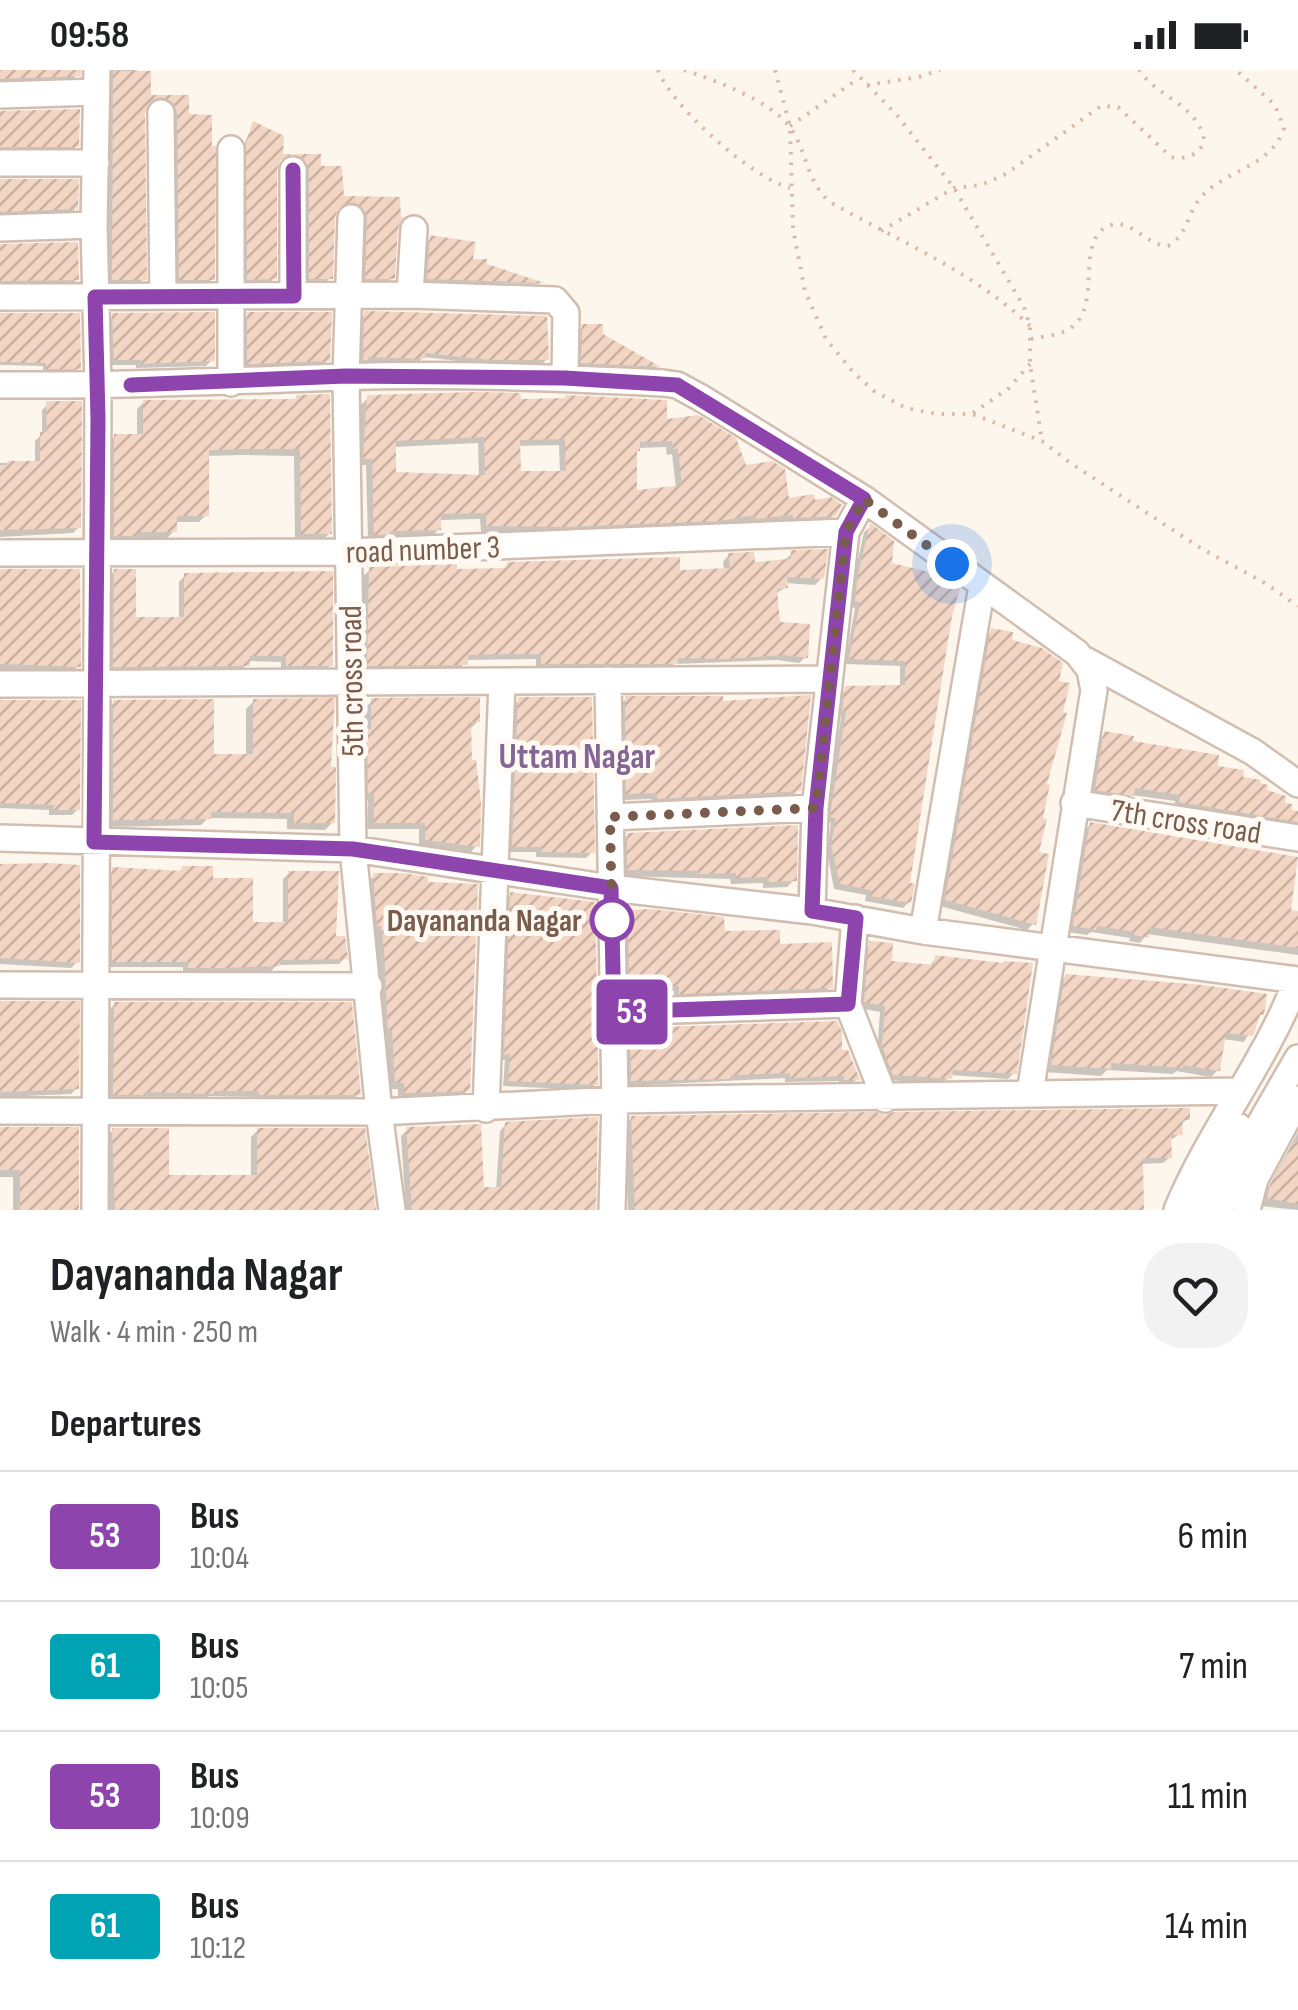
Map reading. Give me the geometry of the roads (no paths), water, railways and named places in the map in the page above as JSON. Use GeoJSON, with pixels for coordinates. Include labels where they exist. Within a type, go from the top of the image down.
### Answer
{"type":"FeatureCollection","features":[{"type":"Feature","properties":{"kind":"street"},"geometry":{"type":"LineString","coordinates":[[0,95],[97,81],[94,1210]]}},
{"type":"Feature","properties":{"kind":"street"},"geometry":{"type":"LineString","coordinates":[[161,113],[163,296]]}},
{"type":"Feature","properties":{"kind":"street"},"geometry":{"type":"LineString","coordinates":[[231,149],[231,383]]}},
{"type":"Feature","properties":{"kind":"street"},"geometry":{"type":"LineString","coordinates":[[0,163],[96,162]]}},
{"type":"Feature","properties":{"kind":"street"},"geometry":{"type":"LineString","coordinates":[[293,170],[294,296]]}},
{"type":"Feature","properties":{"kind":"street","name":"5th cross road"},"geometry":{"type":"LineString","coordinates":[[350,218],[346,376],[353,849],[392,1210]]}},
{"type":"Feature","properties":{"kind":"street"},"geometry":{"type":"LineString","coordinates":[[0,228],[94,226]]}},
{"type":"Feature","properties":{"kind":"street"},"geometry":{"type":"LineString","coordinates":[[410,295],[414,229]]}},
{"type":"Feature","properties":{"kind":"street"},"geometry":{"type":"LineString","coordinates":[[0,298],[410,295],[560,302],[566,313],[565,378]]}},
{"type":"Feature","properties":{"kind":"street"},"geometry":{"type":"LineString","coordinates":[[0,384],[231,383],[346,376],[565,378],[677,385],[864,499],[1085,660],[1252,752],[1298,784]]}},
{"type":"Feature","properties":{"kind":"street"},"geometry":{"type":"LineString","coordinates":[[812,911],[816,808],[846,532],[864,499]]}},
{"type":"Feature","properties":{"kind":"street","name":"road number 3"},"geometry":{"type":"LineString","coordinates":[[0,553],[350,552],[846,532]]}},
{"type":"Feature","properties":{"kind":"street"},"geometry":{"type":"LineString","coordinates":[[924,932],[982,586]]}},
{"type":"Feature","properties":{"kind":"street"},"geometry":{"type":"LineString","coordinates":[[1030,1092],[1094,690],[1085,660]]}},
{"type":"Feature","properties":{"kind":"street"},"geometry":{"type":"LineString","coordinates":[[0,684],[829,678]]}},
{"type":"Feature","properties":{"kind":"street"},"geometry":{"type":"LineString","coordinates":[[608,680],[615,1100],[612,1210]]}},
{"type":"Feature","properties":{"kind":"street"},"geometry":{"type":"LineString","coordinates":[[486,1109],[502,682]]}},
{"type":"Feature","properties":{"kind":"street","name":"7th cross road"},"geometry":{"type":"LineString","coordinates":[[1074,804],[1298,838]]}},
{"type":"Feature","properties":{"kind":"street"},"geometry":{"type":"LineString","coordinates":[[610,817],[816,808]]}},
{"type":"Feature","properties":{"kind":"street"},"geometry":{"type":"LineString","coordinates":[[0,838],[353,849],[611,888],[812,911],[924,932],[1298,980],[1276,1033],[1196,1165],[1178,1210]]}},
{"type":"Feature","properties":{"kind":"street"},"geometry":{"type":"LineString","coordinates":[[856,918],[848,1004],[885,1098]]}},
{"type":"Feature","properties":{"kind":"street"},"geometry":{"type":"LineString","coordinates":[[0,985],[369,986]]}},
{"type":"Feature","properties":{"kind":"street"},"geometry":{"type":"LineString","coordinates":[[614,1012],[848,1004]]}},
{"type":"Feature","properties":{"kind":"street"},"geometry":{"type":"LineString","coordinates":[[1193,1210],[1298,1019]]}},
{"type":"Feature","properties":{"kind":"street"},"geometry":{"type":"LineString","coordinates":[[1220,1210],[1256,1129],[1298,1058]]}},
{"type":"Feature","properties":{"kind":"street"},"geometry":{"type":"LineString","coordinates":[[0,1111],[379,1112],[615,1100],[1240,1091]]}},
{"type":"Feature","properties":{"kind":"street"},"geometry":{"type":"LineString","coordinates":[[1247,1210],[1255,1179],[1298,1099]]}},
{"type":"Feature","properties":{"kind":"place","name":"Dayananda Nagar"},"geometry":{"type":"Point","coordinates":[612,920]}},
{"type":"Feature","properties":{"kind":"district","name":"Uttam Nagar"},"geometry":{"type":"Point","coordinates":[577,756]}}]}
